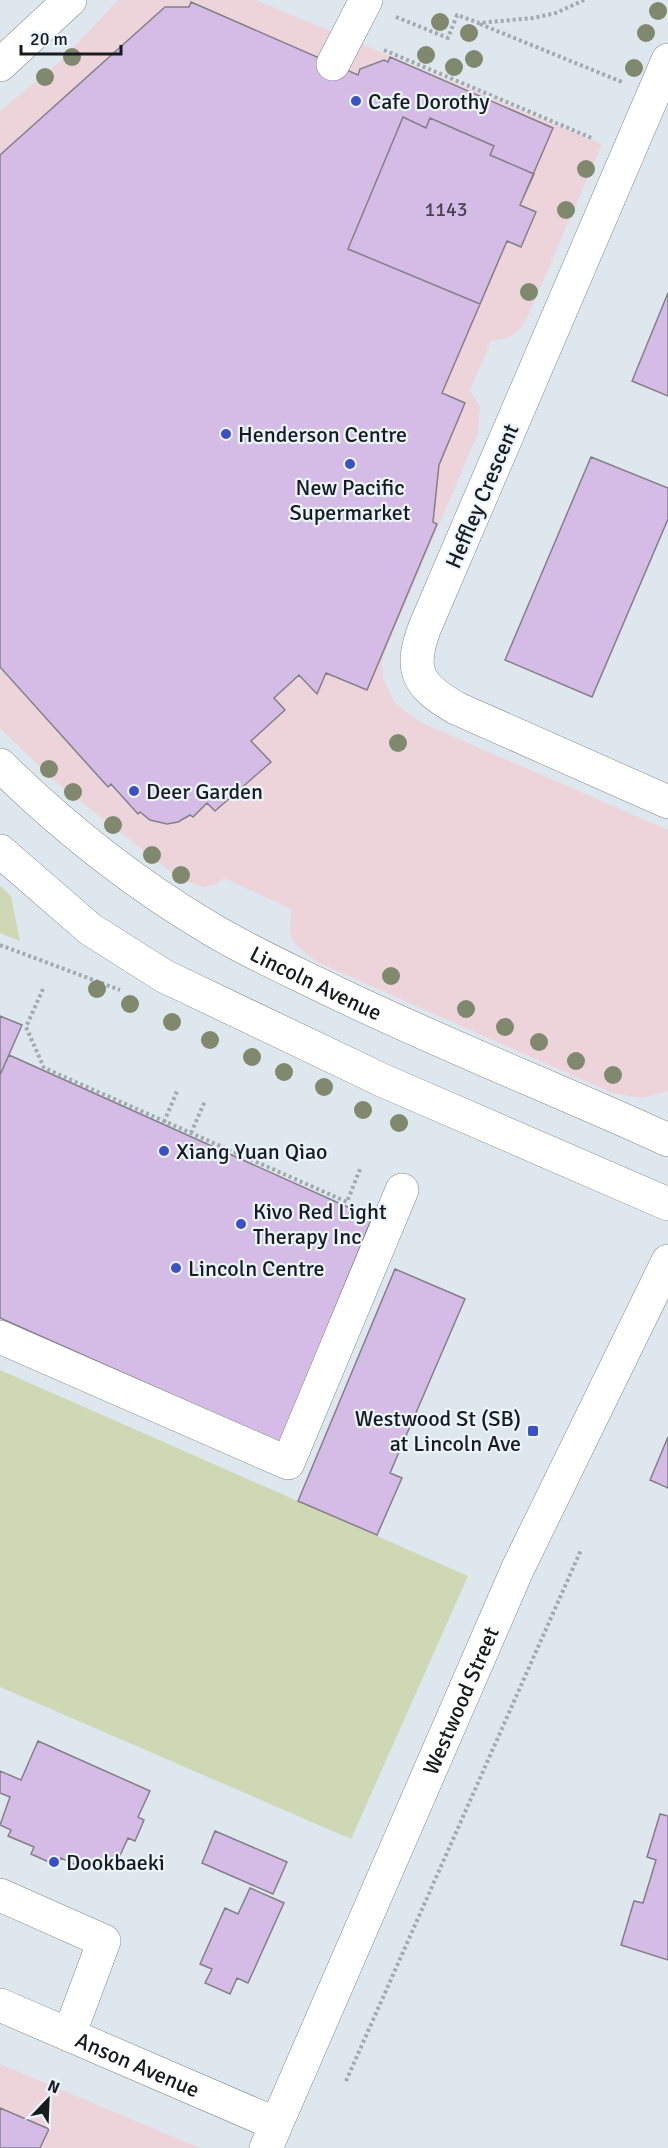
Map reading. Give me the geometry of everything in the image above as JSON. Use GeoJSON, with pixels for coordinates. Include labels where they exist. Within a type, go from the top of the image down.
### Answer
{"type":"FeatureCollection","features":[{"type":"Feature","properties":{"kind":"main road"},"geometry":{"type":"LineString","coordinates":[[0,65],[70,0]]}},
{"type":"Feature","properties":{"kind":"main road"},"geometry":{"type":"LineString","coordinates":[[342,0],[356,6],[334,58],[366,0]]}},
{"type":"Feature","properties":{"kind":"main road","name":"Heffley Crescent"},"geometry":{"type":"LineString","coordinates":[[668,60],[425,627],[415,657],[416,668],[429,689],[456,708],[668,802]]}},
{"type":"Feature","properties":{"kind":"main road","name":"Lincoln Avenue"},"geometry":{"type":"LineString","coordinates":[[0,765],[50,811],[109,858],[179,909],[242,947],[410,1029],[668,1140]]}},
{"type":"Feature","properties":{"kind":"main road"},"geometry":{"type":"LineString","coordinates":[[0,851],[90,929],[164,976],[384,1081],[668,1204]]}},
{"type":"Feature","properties":{"kind":"main road"},"geometry":{"type":"LineString","coordinates":[[0,1336],[288,1463],[402,1190]]}},
{"type":"Feature","properties":{"kind":"main road","name":"Westwood Street"},"geometry":{"type":"LineString","coordinates":[[271,2136],[518,1568],[668,1261]]}},
{"type":"Feature","properties":{"kind":"main road"},"geometry":{"type":"LineString","coordinates":[[0,1895],[104,1941],[69,2035]]}},
{"type":"Feature","properties":{"kind":"main road","name":"Anson Avenue"},"geometry":{"type":"LineString","coordinates":[[0,2006],[69,2035],[271,2136]]}},
{"type":"Feature","properties":{"kind":"path"},"geometry":{"type":"LineString","coordinates":[[479,23],[545,16],[584,0]]}},
{"type":"Feature","properties":{"kind":"path"},"geometry":{"type":"LineString","coordinates":[[395,17],[448,38],[457,15],[622,82]]}},
{"type":"Feature","properties":{"kind":"path"},"geometry":{"type":"LineString","coordinates":[[384,50],[594,139]]}},
{"type":"Feature","properties":{"kind":"path"},"geometry":{"type":"LineString","coordinates":[[0,945],[121,991]]}},
{"type":"Feature","properties":{"kind":"path"},"geometry":{"type":"LineString","coordinates":[[44,989],[26,1027],[44,1068],[347,1202],[360,1169]]}},
{"type":"Feature","properties":{"kind":"path"},"geometry":{"type":"LineString","coordinates":[[164,1122],[178,1089]]}},
{"type":"Feature","properties":{"kind":"path"},"geometry":{"type":"LineString","coordinates":[[191,1133],[205,1101]]}},
{"type":"Feature","properties":{"kind":"path"},"geometry":{"type":"LineString","coordinates":[[346,2081],[581,1551]]}},
{"type":"Feature","properties":{"kind":"shaded area","name":"Henderson Centre"},"geometry":{"type":"Polygon","coordinates":[[[118,0],[256,0],[602,144],[527,318],[520,329],[508,338],[491,341],[470,390],[480,407],[478,433],[384,654],[382,664],[383,677],[395,703],[420,722],[668,830],[668,1091],[643,1098],[612,1093],[317,962],[295,944],[290,933],[291,909],[224,878],[217,884],[204,887],[181,880],[56,782],[0,728],[0,111],[62,60],[118,0]]]}},
{"type":"Feature","properties":{"kind":"shaded area"},"geometry":{"type":"Polygon","coordinates":[[[0,2064],[200,2148],[0,2148],[0,2064]]]}},
{"type":"Feature","properties":{"kind":"green space"},"geometry":{"type":"Polygon","coordinates":[[[0,886],[11,896],[20,941],[0,933],[0,886]]]}},
{"type":"Feature","properties":{"kind":"green space"},"geometry":{"type":"Polygon","coordinates":[[[0,1370],[468,1576],[351,1839],[0,1687],[0,1370]]]}},
{"type":"Feature","properties":{"kind":"building","name":"Henderson Centre"},"geometry":{"type":"Polygon","coordinates":[[[191,2],[358,75],[360,69],[384,60],[388,62],[390,57],[553,128],[520,205],[536,212],[521,247],[507,241],[442,393],[465,403],[439,465],[433,522],[437,524],[367,690],[326,673],[317,694],[299,675],[274,698],[285,710],[251,741],[271,762],[215,811],[207,803],[193,817],[190,815],[178,822],[167,824],[150,820],[140,812],[138,814],[111,784],[108,787],[0,667],[0,155],[165,7],[189,7],[191,2]]]}},
{"type":"Feature","properties":{"kind":"building"},"geometry":{"type":"Polygon","coordinates":[[[403,117],[426,128],[430,118],[494,146],[490,155],[534,174],[520,205],[536,212],[521,247],[507,241],[480,304],[348,249],[403,117]]]}},
{"type":"Feature","properties":{"kind":"building"},"geometry":{"type":"Polygon","coordinates":[[[668,293],[668,396],[632,381],[668,293]]]}},
{"type":"Feature","properties":{"kind":"building"},"geometry":{"type":"Polygon","coordinates":[[[591,457],[668,488],[668,519],[592,697],[505,660],[591,457]]]}},
{"type":"Feature","properties":{"kind":"building"},"geometry":{"type":"Polygon","coordinates":[[[0,1016],[22,1025],[0,1075],[0,1016]]]}},
{"type":"Feature","properties":{"kind":"building","name":"Lincoln Centre"},"geometry":{"type":"Polygon","coordinates":[[[9,1055],[372,1218],[280,1443],[0,1318],[0,1075],[9,1055]]]}},
{"type":"Feature","properties":{"kind":"building"},"geometry":{"type":"Polygon","coordinates":[[[395,1269],[465,1299],[390,1473],[402,1478],[377,1535],[298,1501],[395,1269]]]}},
{"type":"Feature","properties":{"kind":"building"},"geometry":{"type":"Polygon","coordinates":[[[668,1437],[668,1488],[650,1480],[668,1437]]]}},
{"type":"Feature","properties":{"kind":"building"},"geometry":{"type":"Polygon","coordinates":[[[38,1741],[150,1791],[138,1817],[144,1820],[135,1841],[128,1838],[113,1871],[90,1860],[87,1870],[61,1858],[58,1866],[31,1854],[34,1847],[8,1836],[11,1830],[0,1825],[10,1797],[0,1793],[0,1771],[21,1780],[38,1741]]]}},
{"type":"Feature","properties":{"kind":"building"},"geometry":{"type":"Polygon","coordinates":[[[660,1814],[668,1816],[668,1960],[621,1945],[634,1901],[643,1903],[656,1860],[647,1857],[660,1814]]]}},
{"type":"Feature","properties":{"kind":"building"},"geometry":{"type":"Polygon","coordinates":[[[215,1831],[287,1862],[273,1894],[202,1863],[215,1831]]]}},
{"type":"Feature","properties":{"kind":"building"},"geometry":{"type":"Polygon","coordinates":[[[250,1888],[284,1903],[248,1983],[237,1978],[230,1994],[205,1983],[212,1969],[200,1964],[225,1908],[238,1914],[250,1888]]]}},
{"type":"Feature","properties":{"kind":"building"},"geometry":{"type":"Polygon","coordinates":[[[0,2108],[49,2129],[40,2148],[0,2148],[0,2108]]]}},
{"type":"Feature","properties":{"kind":"place","name":"Cafe Dorothy"},"geometry":{"type":"Point","coordinates":[356,101]}},
{"type":"Feature","properties":{"kind":"place","name":"Henderson Centre"},"geometry":{"type":"Point","coordinates":[226,434]}},
{"type":"Feature","properties":{"kind":"place","name":"New Pacific Supermarket"},"geometry":{"type":"Point","coordinates":[350,464]}},
{"type":"Feature","properties":{"kind":"place","name":"Deer Garden"},"geometry":{"type":"Point","coordinates":[134,791]}},
{"type":"Feature","properties":{"kind":"place","name":"Xiang Yuan Qiao"},"geometry":{"type":"Point","coordinates":[164,1151]}},
{"type":"Feature","properties":{"kind":"place","name":"Kivo Red Light Therapy Inc"},"geometry":{"type":"Point","coordinates":[241,1224]}},
{"type":"Feature","properties":{"kind":"place","name":"Lincoln Centre"},"geometry":{"type":"Point","coordinates":[176,1268]}},
{"type":"Feature","properties":{"kind":"place","name":"Westwood St (SB) at Lincoln Ave"},"geometry":{"type":"Point","coordinates":[533,1431]}},
{"type":"Feature","properties":{"kind":"place","name":"Dookbaeki"},"geometry":{"type":"Point","coordinates":[54,1862]}}]}
